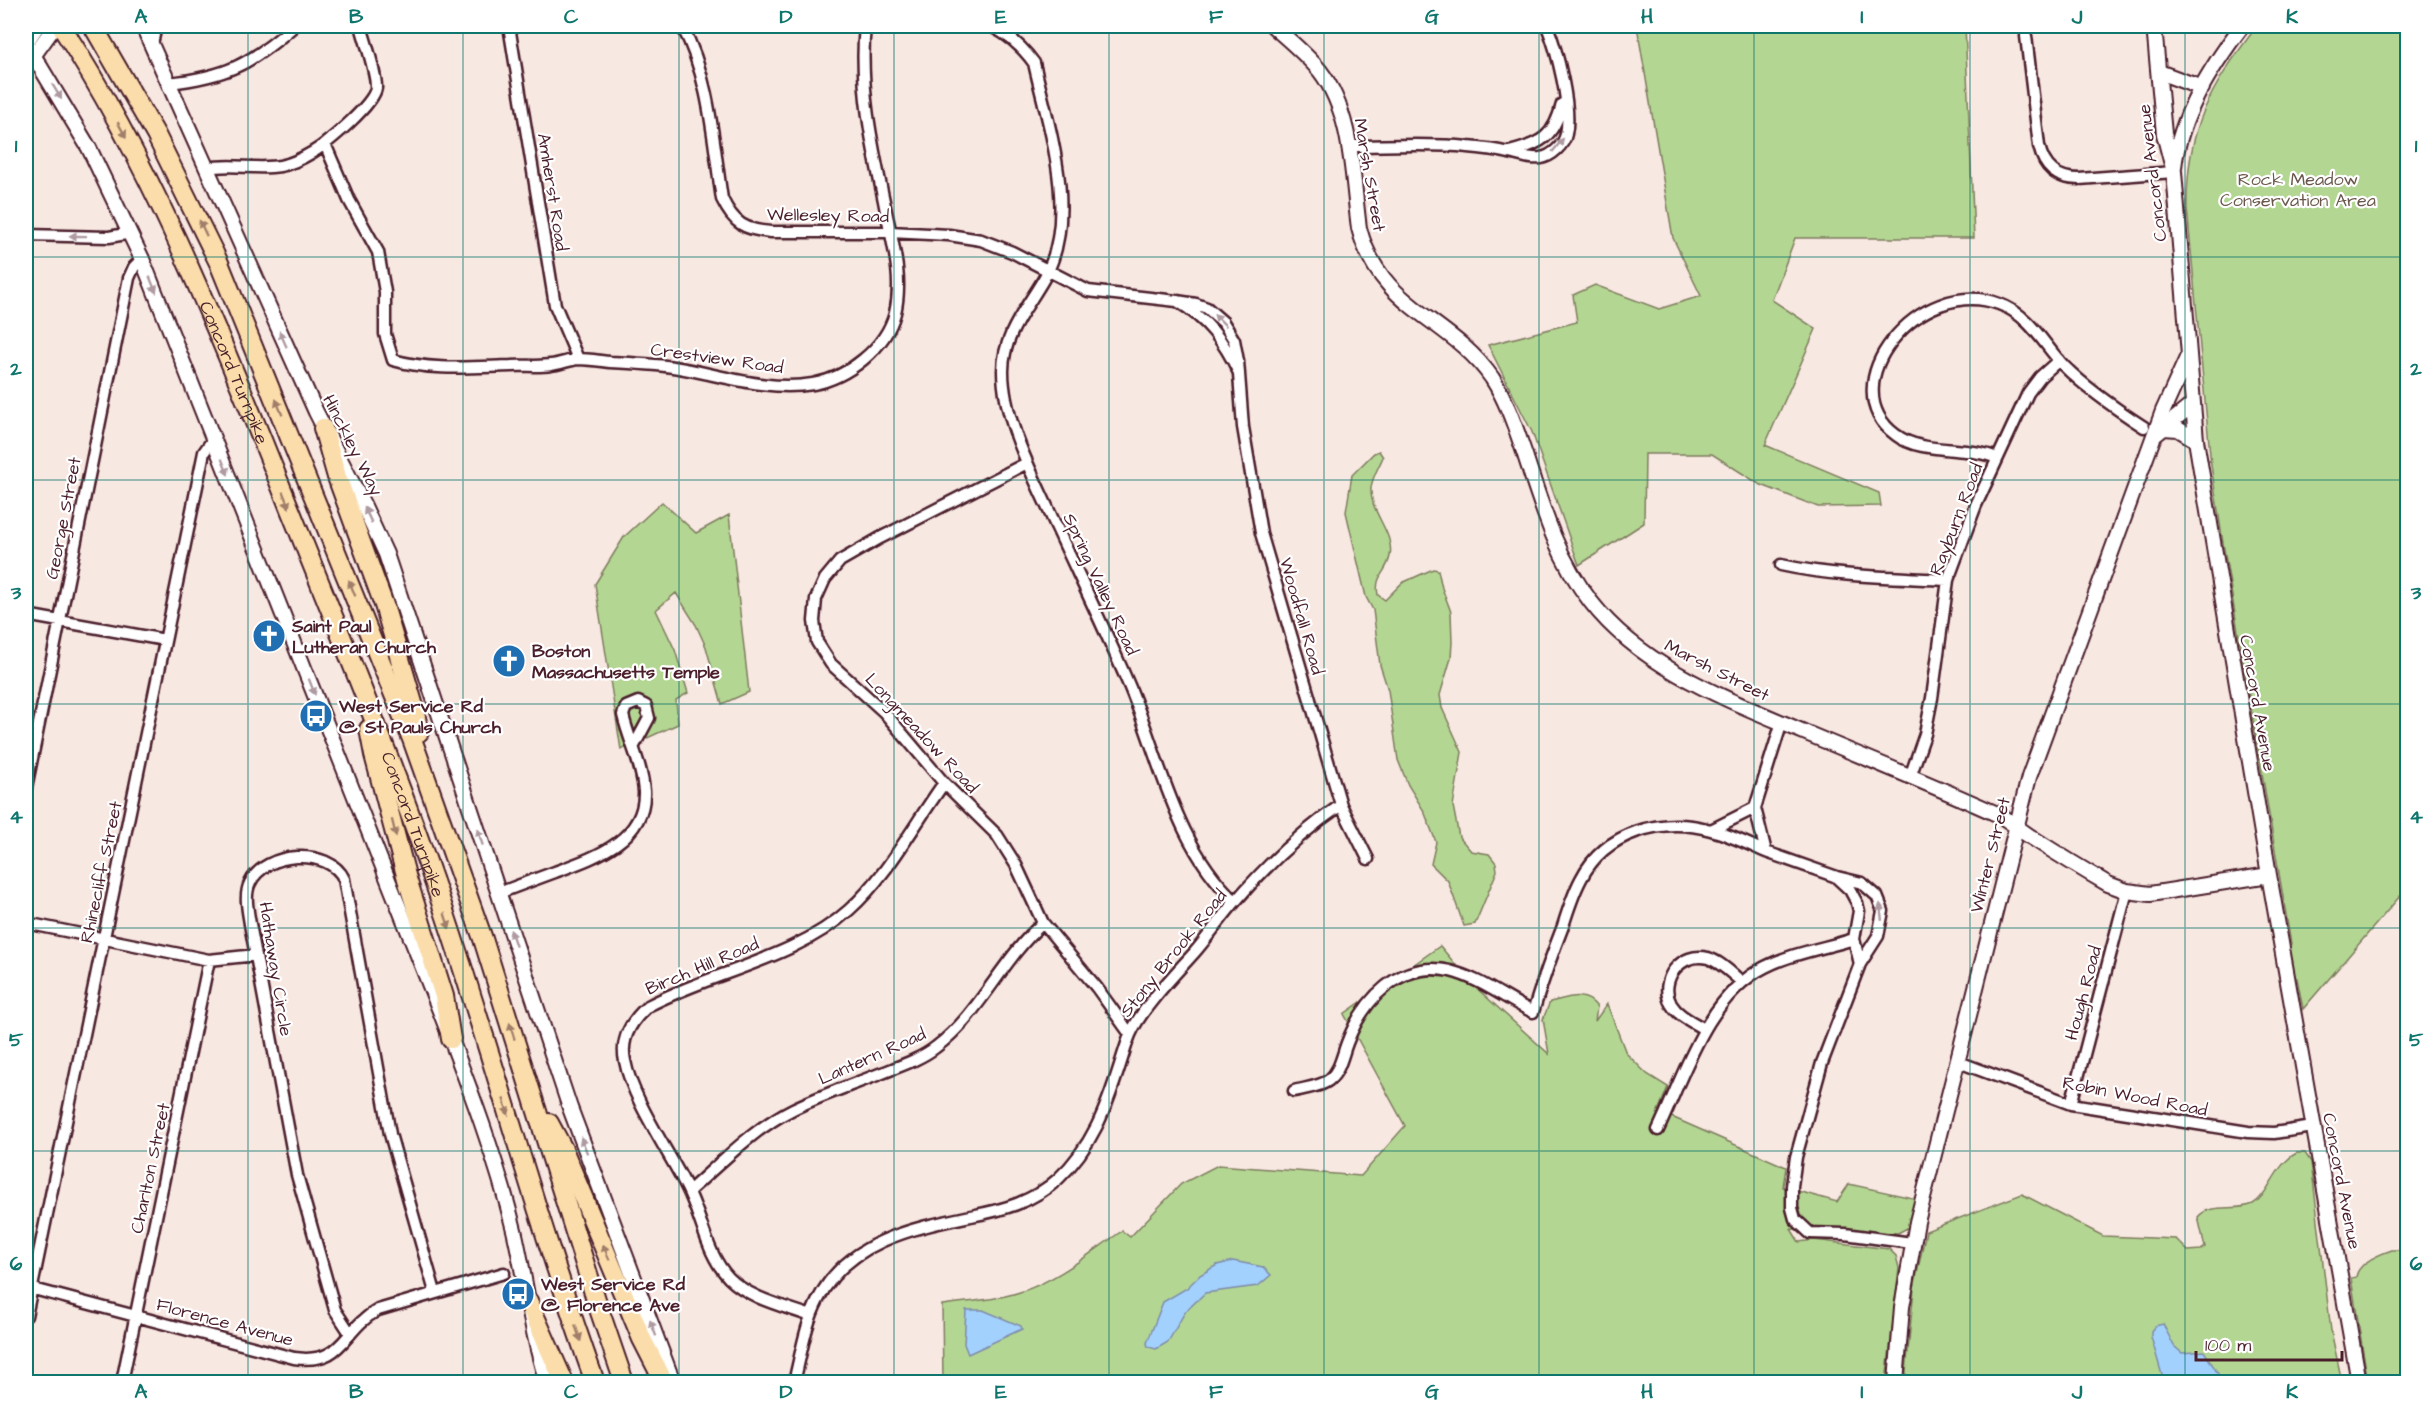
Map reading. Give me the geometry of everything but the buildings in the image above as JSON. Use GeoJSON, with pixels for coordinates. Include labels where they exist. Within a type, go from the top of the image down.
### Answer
{"type":"FeatureCollection","features":[{"type":"Feature","properties":{"kind":"highway","name":"Concord Turnpike"},"geometry":{"type":"LineString","coordinates":[[61,26],[136,155],[193,272],[362,689],[402,791],[449,925],[595,1383]]}},
{"type":"Feature","properties":{"kind":"highway","name":"Concord Turnpike"},"geometry":{"type":"LineString","coordinates":[[93,26],[156,135],[224,274],[429,784],[483,939],[624,1383]]}},
{"type":"Feature","properties":{"kind":"highway"},"geometry":{"type":"LineString","coordinates":[[323,428],[336,477],[384,604],[413,703],[429,784]]}},
{"type":"Feature","properties":{"kind":"highway"},"geometry":{"type":"LineString","coordinates":[[362,689],[374,755],[409,885],[444,996],[451,1039]]}},
{"type":"Feature","properties":{"kind":"highway"},"geometry":{"type":"LineString","coordinates":[[529,1087],[563,1149],[642,1339],[664,1383]]}},
{"type":"Feature","properties":{"kind":"highway"},"geometry":{"type":"LineString","coordinates":[[528,1301],[564,1383]]}},
{"type":"Feature","properties":{"kind":"main road"},"geometry":{"type":"LineString","coordinates":[[37,26],[26,43],[30,61],[80,133],[142,259],[451,1039],[508,1209],[537,1347],[547,1383]]}},
{"type":"Feature","properties":{"kind":"main road"},"geometry":{"type":"LineString","coordinates":[[30,61],[55,26]]}},
{"type":"Feature","properties":{"kind":"main road","name":"Hinckley Way"},"geometry":{"type":"LineString","coordinates":[[143,26],[323,428],[364,506],[392,570],[499,893]]}},
{"type":"Feature","properties":{"kind":"main road","name":"Marsh Street"},"geometry":{"type":"LineString","coordinates":[[1273,26],[1314,64],[1328,83],[1341,113],[1348,146],[1359,228],[1374,266],[1396,295],[1468,351],[1492,378],[1510,412],[1556,545],[1569,570],[1590,601],[1621,634],[1661,663],[1692,681],[2000,815],[2092,875],[2127,891],[2150,894],[2268,875]]}},
{"type":"Feature","properties":{"kind":"main road","name":"Concord Avenue"},"geometry":{"type":"LineString","coordinates":[[2154,26],[2165,142],[2174,172],[2187,356],[2196,440],[2268,875],[2359,1383]]}},
{"type":"Feature","properties":{"kind":"main road"},"geometry":{"type":"LineString","coordinates":[[2174,172],[2180,142],[2202,87],[2216,62],[2242,26]]}},
{"type":"Feature","properties":{"kind":"main road"},"geometry":{"type":"LineString","coordinates":[[2159,72],[2202,87]]}},
{"type":"Feature","properties":{"kind":"main road","name":"Winter Street"},"geometry":{"type":"LineString","coordinates":[[1896,1383],[1899,1330],[1912,1243],[2015,825],[2039,743],[2154,430],[2187,356]]}},
{"type":"Feature","properties":{"kind":"main road"},"geometry":{"type":"LineString","coordinates":[[2163,411],[2178,400],[2191,401]]}},
{"type":"Feature","properties":{"kind":"main road"},"geometry":{"type":"LineString","coordinates":[[2154,430],[2191,401]]}},
{"type":"Feature","properties":{"kind":"main road"},"geometry":{"type":"LineString","coordinates":[[2154,430],[2178,429],[2196,440]]}},
{"type":"Feature","properties":{"kind":"main road"},"geometry":{"type":"LineString","coordinates":[[499,893],[570,1108],[673,1383]]}},
{"type":"Feature","properties":{"kind":"street"},"geometry":{"type":"LineString","coordinates":[[152,44],[156,26]]}},
{"type":"Feature","properties":{"kind":"street"},"geometry":{"type":"LineString","coordinates":[[168,83],[208,78],[226,73],[260,54],[294,26]]}},
{"type":"Feature","properties":{"kind":"street"},"geometry":{"type":"LineString","coordinates":[[207,168],[283,166],[325,144],[373,98],[376,86],[361,26]]}},
{"type":"Feature","properties":{"kind":"street","name":"Amherst Road"},"geometry":{"type":"LineString","coordinates":[[509,26],[555,305],[578,359]]}},
{"type":"Feature","properties":{"kind":"street","name":"Wellesley Road"},"geometry":{"type":"LineString","coordinates":[[682,26],[702,74],[722,199],[729,214],[740,224],[762,231],[949,235],[981,240],[1012,252],[1048,272]]}},
{"type":"Feature","properties":{"kind":"street","name":"Crestview Road"},"geometry":{"type":"LineString","coordinates":[[325,144],[349,200],[378,252],[385,292],[385,334],[393,360],[424,367],[469,367],[552,365],[578,359],[671,367],[777,385],[813,384],[840,375],[865,358],[880,342],[894,316],[899,290],[898,266],[868,112],[865,26]]}},
{"type":"Feature","properties":{"kind":"street","name":"Spring Valley Road"},"geometry":{"type":"LineString","coordinates":[[991,26],[1016,41],[1025,49],[1034,63],[1057,165],[1060,209],[1057,238],[1048,272],[1024,307],[1010,336],[1004,357],[1005,388],[1027,464],[1129,684],[1181,822],[1202,861],[1222,889],[1235,902]]}},
{"type":"Feature","properties":{"kind":"street"},"geometry":{"type":"LineString","coordinates":[[1348,146],[1466,147],[1539,158],[1556,150],[1566,133],[1563,92],[1553,42],[1546,26]]}},
{"type":"Feature","properties":{"kind":"street"},"geometry":{"type":"LineString","coordinates":[[2026,36],[2039,146],[2046,165],[2053,172],[2067,179],[2079,179],[2174,172]]}},
{"type":"Feature","properties":{"kind":"street"},"geometry":{"type":"LineString","coordinates":[[1508,152],[1539,141],[1556,126],[1563,92]]}},
{"type":"Feature","properties":{"kind":"street"},"geometry":{"type":"LineString","coordinates":[[26,235],[109,237],[130,233]]}},
{"type":"Feature","properties":{"kind":"street","name":"George Street"},"geometry":{"type":"LineString","coordinates":[[26,788],[129,278],[134,267],[142,259]]}},
{"type":"Feature","properties":{"kind":"street","name":"Woodfall Road"},"geometry":{"type":"LineString","coordinates":[[1048,272],[1078,287],[1097,293],[1177,301],[1207,308],[1223,322],[1234,340],[1238,353],[1243,427],[1261,532],[1341,805],[1368,859]]}},
{"type":"Feature","properties":{"kind":"street"},"geometry":{"type":"LineString","coordinates":[[1997,458],[1981,452],[1914,444],[1899,438],[1887,429],[1876,408],[1873,383],[1885,352],[1905,325],[1914,317],[1939,304],[1971,298],[1999,304],[2018,314],[2033,327],[2059,360],[2084,383],[2154,430]]}},
{"type":"Feature","properties":{"kind":"street","name":"Rayburn Road"},"geometry":{"type":"LineString","coordinates":[[1910,777],[1924,734],[1932,698],[1948,580],[1960,543],[2028,393],[2040,377],[2059,360]]}},
{"type":"Feature","properties":{"kind":"street","name":"Rhinecliff Street"},"geometry":{"type":"LineString","coordinates":[[26,1316],[29,1287],[104,939],[204,452],[214,438]]}},
{"type":"Feature","properties":{"kind":"street","name":"Longmeadow Road"},"geometry":{"type":"LineString","coordinates":[[1027,464],[880,538],[840,561],[825,579],[816,599],[814,621],[817,642],[831,664],[884,712],[944,783],[997,835],[1016,865],[1043,923],[1098,988],[1130,1034]]}},
{"type":"Feature","properties":{"kind":"street"},"geometry":{"type":"LineString","coordinates":[[1780,566],[1860,575],[1948,580]]}},
{"type":"Feature","properties":{"kind":"street"},"geometry":{"type":"LineString","coordinates":[[26,615],[165,640]]}},
{"type":"Feature","properties":{"kind":"street"},"geometry":{"type":"LineString","coordinates":[[1766,852],[1755,808],[1782,722]]}},
{"type":"Feature","properties":{"kind":"street"},"geometry":{"type":"LineString","coordinates":[[499,893],[595,857],[620,841],[638,819],[642,808],[643,781],[634,746]]}},
{"type":"Feature","properties":{"kind":"street","name":"Birch Hill Road"},"geometry":{"type":"LineString","coordinates":[[811,1316],[748,1293],[731,1280],[714,1256],[689,1191],[630,1080],[624,1060],[625,1042],[631,1024],[648,1006],[799,943],[832,924],[871,887],[894,858],[944,783]]}},
{"type":"Feature","properties":{"kind":"street","name":"Stony Brook Road"},"geometry":{"type":"LineString","coordinates":[[794,1383],[811,1316],[818,1299],[836,1275],[861,1253],[910,1229],[1014,1207],[1029,1200],[1056,1181],[1079,1156],[1098,1127],[1130,1034],[1160,992],[1235,902],[1300,836],[1341,805]]}},
{"type":"Feature","properties":{"kind":"street"},"geometry":{"type":"LineString","coordinates":[[1712,830],[1755,808]]}},
{"type":"Feature","properties":{"kind":"street"},"geometry":{"type":"LineString","coordinates":[[1294,1091],[1328,1082],[1341,1064],[1358,1017],[1373,996],[1398,978],[1421,971],[1448,971],[1468,977],[1533,1012],[1576,889],[1595,859],[1615,841],[1641,830],[1669,825],[1712,830],[1766,852],[1837,877],[1868,885],[1881,903],[1881,927],[1874,945],[1860,964],[1816,1082],[1796,1157],[1792,1208],[1795,1219],[1810,1233],[1845,1234],[1912,1243]]}},
{"type":"Feature","properties":{"kind":"street","name":"Hathaway Circle"},"geometry":{"type":"LineString","coordinates":[[350,1333],[335,1310],[297,1175],[256,955],[249,885],[256,874],[270,863],[282,859],[317,859],[336,866],[347,886],[380,1087],[390,1134],[435,1292]]}},
{"type":"Feature","properties":{"kind":"street"},"geometry":{"type":"LineString","coordinates":[[1837,877],[1850,890],[1857,903],[1859,911],[1854,939],[1860,964]]}},
{"type":"Feature","properties":{"kind":"street","name":"Hough Road"},"geometry":{"type":"LineString","coordinates":[[2071,1104],[2127,891]]}},
{"type":"Feature","properties":{"kind":"street"},"geometry":{"type":"LineString","coordinates":[[26,923],[209,960],[256,955]]}},
{"type":"Feature","properties":{"kind":"street","name":"Lantern Road"},"geometry":{"type":"LineString","coordinates":[[689,1191],[732,1152],[773,1120],[821,1097],[903,1065],[935,1048],[956,1029],[1025,939],[1043,923]]}},
{"type":"Feature","properties":{"kind":"street"},"geometry":{"type":"LineString","coordinates":[[1658,1130],[1704,1029],[1720,1005],[1742,982],[1767,966],[1854,939]]}},
{"type":"Feature","properties":{"kind":"street"},"geometry":{"type":"LineString","coordinates":[[1704,1029],[1679,1014],[1672,1005],[1667,990],[1668,980],[1673,970],[1684,960],[1705,957],[1719,963],[1742,982]]}},
{"type":"Feature","properties":{"kind":"street","name":"Charlton Street"},"geometry":{"type":"LineString","coordinates":[[122,1383],[209,960]]}},
{"type":"Feature","properties":{"kind":"street","name":"Robin Wood Road"},"geometry":{"type":"LineString","coordinates":[[1956,1060],[2071,1104],[2248,1132],[2274,1133],[2313,1127]]}},
{"type":"Feature","properties":{"kind":"street","name":"Florence Avenue"},"geometry":{"type":"LineString","coordinates":[[29,1287],[303,1359],[332,1354],[360,1321],[378,1310],[504,1273]]}},
{"type":"Feature","properties":{"kind":"green space"},"geometry":{"type":"Polygon","coordinates":[[[1637,26],[1965,26],[1974,238],[1795,238],[1772,300],[1816,329],[1765,445],[1879,493],[1881,506],[1818,507],[1759,484],[1712,454],[1645,454],[1644,523],[1579,565],[1532,432],[1488,345],[1577,322],[1573,295],[1595,285],[1659,309],[1701,296],[1673,238],[1637,26]]]}},
{"type":"Feature","properties":{"kind":"green space","name":"Rock Meadow Conservation Area"},"geometry":{"type":"Polygon","coordinates":[[[2257,26],[2408,26],[2407,888],[2303,1009],[2297,978],[2282,974],[2279,957],[2291,944],[2211,465],[2187,208],[2191,155],[2204,110],[2226,69],[2257,26]]]}},
{"type":"Feature","properties":{"kind":"green space"},"geometry":{"type":"Polygon","coordinates":[[[1379,451],[1383,457],[1373,480],[1371,497],[1391,547],[1388,562],[1379,578],[1378,595],[1385,600],[1402,583],[1433,569],[1438,570],[1451,612],[1451,658],[1440,695],[1442,708],[1462,752],[1453,806],[1459,837],[1471,851],[1489,854],[1496,863],[1497,871],[1475,924],[1464,926],[1448,881],[1431,864],[1436,842],[1424,811],[1408,785],[1398,760],[1388,690],[1380,665],[1373,610],[1366,597],[1346,512],[1352,475],[1374,453],[1379,451]]]}},
{"type":"Feature","properties":{"kind":"green space"},"geometry":{"type":"Polygon","coordinates":[[[662,502],[696,533],[729,515],[749,692],[722,704],[706,647],[696,625],[676,593],[656,610],[675,650],[688,693],[676,700],[678,724],[621,750],[595,584],[624,537],[662,502]]]}},
{"type":"Feature","properties":{"kind":"green space"},"geometry":{"type":"Polygon","coordinates":[[[1440,946],[1472,984],[1549,1054],[1543,1019],[1550,1002],[1570,997],[1587,998],[1597,1007],[1595,1021],[1607,1004],[1626,1053],[1647,1074],[1668,1087],[1658,1111],[1786,1167],[1783,1187],[1837,1202],[1849,1184],[1917,1199],[1911,1226],[1898,1233],[1791,1229],[1799,1242],[1814,1240],[1889,1249],[1896,1256],[1899,1268],[1886,1382],[943,1382],[942,1305],[1003,1296],[1023,1291],[1049,1280],[1122,1231],[1130,1237],[1181,1184],[1218,1165],[1361,1176],[1405,1126],[1344,1014],[1440,946]]]}},
{"type":"Feature","properties":{"kind":"green space"},"geometry":{"type":"Polygon","coordinates":[[[2297,1153],[2305,1153],[2311,1162],[2331,1331],[2342,1382],[1905,1382],[1914,1288],[1926,1231],[2022,1194],[2103,1236],[2176,1239],[2188,1251],[2201,1250],[2205,1247],[2198,1217],[2203,1212],[2216,1208],[2253,1204],[2264,1194],[2283,1164],[2297,1153]]]}},
{"type":"Feature","properties":{"kind":"green space"},"geometry":{"type":"Polygon","coordinates":[[[2392,1250],[2400,1250],[2407,1254],[2407,1382],[2368,1382],[2351,1278],[2356,1277],[2361,1267],[2370,1260],[2392,1250]]]}},
{"type":"Feature","properties":{"kind":"water"},"geometry":{"type":"Polygon","coordinates":[[[1233,1261],[1263,1267],[1271,1275],[1258,1286],[1205,1293],[1185,1312],[1168,1342],[1156,1349],[1148,1347],[1147,1343],[1163,1302],[1187,1288],[1200,1275],[1217,1265],[1233,1261]]]}},
{"type":"Feature","properties":{"kind":"water"},"geometry":{"type":"Polygon","coordinates":[[[966,1310],[983,1310],[1021,1326],[1022,1329],[968,1354],[964,1344],[966,1310]]]}},
{"type":"Feature","properties":{"kind":"water"},"geometry":{"type":"Polygon","coordinates":[[[2163,1324],[2174,1346],[2182,1353],[2204,1351],[2220,1377],[2226,1382],[2164,1382],[2151,1337],[2151,1331],[2155,1326],[2163,1324]]]}},
{"type":"Feature","properties":{"kind":"place","name":"Saint Paul Lutheran Church"},"geometry":{"type":"Point","coordinates":[269,636]}},
{"type":"Feature","properties":{"kind":"place","name":"Boston Massachusetts Temple"},"geometry":{"type":"Point","coordinates":[509,661]}},
{"type":"Feature","properties":{"kind":"place","name":"West Service Rd @ St Pauls Church"},"geometry":{"type":"Point","coordinates":[316,716]}},
{"type":"Feature","properties":{"kind":"place","name":"West Service Rd @ Florence Ave"},"geometry":{"type":"Point","coordinates":[518,1294]}}]}
